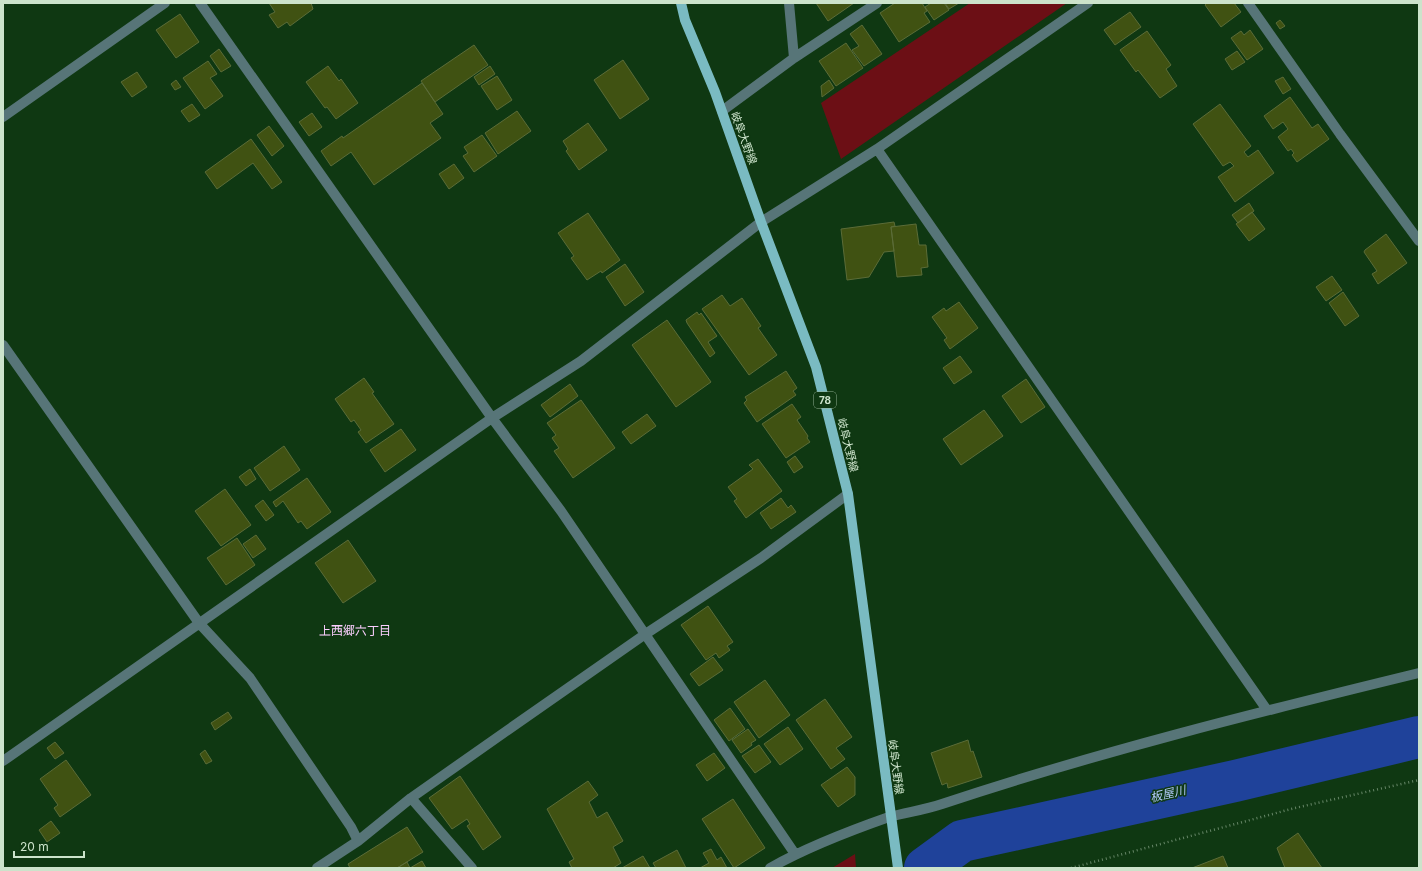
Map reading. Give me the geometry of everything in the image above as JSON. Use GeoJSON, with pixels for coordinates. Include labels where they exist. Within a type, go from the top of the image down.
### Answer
{"type":"FeatureCollection","features":[{"type":"Feature","properties":{"kind":"main road","name":"岐阜大野線"},"geometry":{"type":"LineString","coordinates":[[682,3],[685,20],[722,111],[761,222],[816,367],[848,494],[898,868]]}},
{"type":"Feature","properties":{"kind":"street"},"geometry":{"type":"LineString","coordinates":[[3,117],[166,3]]}},
{"type":"Feature","properties":{"kind":"street"},"geometry":{"type":"LineString","coordinates":[[200,3],[492,418],[561,511],[644,635],[795,854]]}},
{"type":"Feature","properties":{"kind":"street"},"geometry":{"type":"LineString","coordinates":[[790,3],[794,58]]}},
{"type":"Feature","properties":{"kind":"street"},"geometry":{"type":"LineString","coordinates":[[722,111],[794,58],[877,3]]}},
{"type":"Feature","properties":{"kind":"street"},"geometry":{"type":"LineString","coordinates":[[3,761],[492,418],[581,361],[761,222],[877,149],[1088,3]]}},
{"type":"Feature","properties":{"kind":"street"},"geometry":{"type":"LineString","coordinates":[[1248,3],[1340,134],[1419,241]]}},
{"type":"Feature","properties":{"kind":"street"},"geometry":{"type":"LineString","coordinates":[[877,149],[1267,710]]}},
{"type":"Feature","properties":{"kind":"street"},"geometry":{"type":"LineString","coordinates":[[3,345],[200,623],[250,678],[351,827],[358,841]]}},
{"type":"Feature","properties":{"kind":"street"},"geometry":{"type":"LineString","coordinates":[[317,868],[358,841],[411,798],[644,635],[761,558],[848,494]]}},
{"type":"Feature","properties":{"kind":"street"},"geometry":{"type":"LineString","coordinates":[[770,868],[795,854],[890,817],[924,810],[1012,781],[1267,710],[1419,673]]}},
{"type":"Feature","properties":{"kind":"street"},"geometry":{"type":"LineString","coordinates":[[411,798],[472,868]]}},
{"type":"Feature","properties":{"kind":"path"},"geometry":{"type":"LineString","coordinates":[[1071,868],[1295,808],[1419,780]]}},
{"type":"Feature","properties":{"kind":"shaded area"},"geometry":{"type":"Polygon","coordinates":[[[970,3],[1067,3],[841,159],[821,103],[970,3]]]}},
{"type":"Feature","properties":{"kind":"shaded area"},"geometry":{"type":"Polygon","coordinates":[[[855,854],[856,868],[832,868],[855,854]]]}},
{"type":"Feature","properties":{"kind":"building"},"geometry":{"type":"Polygon","coordinates":[[[269,3],[311,3],[313,9],[290,26],[287,22],[278,28],[269,15],[275,12],[269,3]]]}},
{"type":"Feature","properties":{"kind":"building"},"geometry":{"type":"Polygon","coordinates":[[[816,3],[854,3],[828,21],[816,3]]]}},
{"type":"Feature","properties":{"kind":"building"},"geometry":{"type":"Polygon","coordinates":[[[895,3],[922,3],[927,11],[924,13],[930,22],[899,42],[880,13],[895,3]]]}},
{"type":"Feature","properties":{"kind":"building"},"geometry":{"type":"Polygon","coordinates":[[[931,3],[944,3],[949,10],[934,20],[925,7],[931,3]]]}},
{"type":"Feature","properties":{"kind":"building"},"geometry":{"type":"Polygon","coordinates":[[[945,3],[959,3],[949,9],[945,3]]]}},
{"type":"Feature","properties":{"kind":"building"},"geometry":{"type":"Polygon","coordinates":[[[1207,3],[1234,3],[1241,12],[1221,27],[1205,5],[1207,3]]]}},
{"type":"Feature","properties":{"kind":"building"},"geometry":{"type":"Polygon","coordinates":[[[1130,12],[1141,27],[1115,45],[1104,30],[1130,12]]]}},
{"type":"Feature","properties":{"kind":"building"},"geometry":{"type":"Polygon","coordinates":[[[180,14],[199,42],[176,58],[156,30],[180,14]]]}},
{"type":"Feature","properties":{"kind":"building"},"geometry":{"type":"Polygon","coordinates":[[[1280,20],[1285,26],[1280,29],[1276,23],[1280,20]]]}},
{"type":"Feature","properties":{"kind":"building"},"geometry":{"type":"Polygon","coordinates":[[[862,25],[882,54],[864,66],[852,50],[859,46],[850,34],[862,25]]]}},
{"type":"Feature","properties":{"kind":"building"},"geometry":{"type":"Polygon","coordinates":[[[1250,30],[1263,49],[1247,60],[1231,38],[1241,31],[1244,35],[1250,30]]]}},
{"type":"Feature","properties":{"kind":"building"},"geometry":{"type":"Polygon","coordinates":[[[1147,31],[1171,65],[1166,69],[1177,86],[1160,98],[1138,70],[1136,72],[1120,50],[1147,31]]]}},
{"type":"Feature","properties":{"kind":"building"},"geometry":{"type":"Polygon","coordinates":[[[846,43],[863,68],[836,86],[819,61],[846,43]]]}},
{"type":"Feature","properties":{"kind":"building"},"geometry":{"type":"Polygon","coordinates":[[[474,45],[488,65],[435,102],[421,81],[474,45]]]}},
{"type":"Feature","properties":{"kind":"building"},"geometry":{"type":"Polygon","coordinates":[[[219,49],[231,66],[221,72],[210,56],[219,49]]]}},
{"type":"Feature","properties":{"kind":"building"},"geometry":{"type":"Polygon","coordinates":[[[1237,51],[1245,62],[1232,70],[1225,59],[1237,51]]]}},
{"type":"Feature","properties":{"kind":"building"},"geometry":{"type":"Polygon","coordinates":[[[623,60],[649,99],[620,119],[594,80],[623,60]]]}},
{"type":"Feature","properties":{"kind":"building"},"geometry":{"type":"Polygon","coordinates":[[[208,61],[217,74],[210,78],[223,96],[205,109],[183,78],[208,61]]]}},
{"type":"Feature","properties":{"kind":"building"},"geometry":{"type":"Polygon","coordinates":[[[328,66],[339,81],[341,79],[358,103],[336,119],[327,107],[325,108],[306,82],[328,66]]]}},
{"type":"Feature","properties":{"kind":"building"},"geometry":{"type":"Polygon","coordinates":[[[490,66],[495,74],[479,85],[474,77],[490,66]]]}},
{"type":"Feature","properties":{"kind":"building"},"geometry":{"type":"Polygon","coordinates":[[[137,72],[147,87],[132,97],[121,82],[137,72]]]}},
{"type":"Feature","properties":{"kind":"building"},"geometry":{"type":"Polygon","coordinates":[[[497,76],[512,100],[497,110],[481,86],[497,76]]]}},
{"type":"Feature","properties":{"kind":"building"},"geometry":{"type":"Polygon","coordinates":[[[1283,77],[1291,89],[1283,94],[1275,81],[1283,77]]]}},
{"type":"Feature","properties":{"kind":"building"},"geometry":{"type":"Polygon","coordinates":[[[176,80],[181,87],[175,90],[171,84],[176,80]]]}},
{"type":"Feature","properties":{"kind":"building"},"geometry":{"type":"Polygon","coordinates":[[[829,80],[834,88],[822,97],[821,86],[829,80]]]}},
{"type":"Feature","properties":{"kind":"building"},"geometry":{"type":"Polygon","coordinates":[[[422,83],[443,114],[430,123],[441,138],[374,185],[351,152],[331,166],[321,151],[342,136],[343,138],[422,83]]]}},
{"type":"Feature","properties":{"kind":"building"},"geometry":{"type":"Polygon","coordinates":[[[1290,97],[1312,128],[1318,124],[1329,139],[1297,162],[1292,155],[1294,153],[1291,149],[1288,151],[1278,137],[1288,129],[1283,122],[1273,129],[1264,116],[1290,97]]]}},
{"type":"Feature","properties":{"kind":"building"},"geometry":{"type":"Polygon","coordinates":[[[192,104],[200,115],[189,122],[181,111],[192,104]]]}},
{"type":"Feature","properties":{"kind":"building"},"geometry":{"type":"Polygon","coordinates":[[[1220,104],[1251,146],[1244,152],[1248,157],[1258,150],[1274,173],[1235,202],[1218,177],[1234,166],[1230,162],[1223,166],[1193,124],[1220,104]]]}},
{"type":"Feature","properties":{"kind":"building"},"geometry":{"type":"Polygon","coordinates":[[[517,111],[531,131],[498,154],[485,133],[517,111]]]}},
{"type":"Feature","properties":{"kind":"building"},"geometry":{"type":"Polygon","coordinates":[[[312,113],[322,127],[309,136],[299,122],[312,113]]]}},
{"type":"Feature","properties":{"kind":"building"},"geometry":{"type":"Polygon","coordinates":[[[588,123],[607,150],[579,170],[566,151],[568,149],[563,141],[588,123]]]}},
{"type":"Feature","properties":{"kind":"building"},"geometry":{"type":"Polygon","coordinates":[[[269,126],[284,146],[272,156],[257,135],[269,126]]]}},
{"type":"Feature","properties":{"kind":"building"},"geometry":{"type":"Polygon","coordinates":[[[482,135],[497,156],[474,172],[463,156],[468,153],[464,147],[482,135]]]}},
{"type":"Feature","properties":{"kind":"building"},"geometry":{"type":"Polygon","coordinates":[[[251,139],[282,182],[272,189],[253,163],[217,189],[205,172],[251,139]]]}},
{"type":"Feature","properties":{"kind":"building"},"geometry":{"type":"Polygon","coordinates":[[[454,164],[464,178],[449,189],[439,174],[454,164]]]}},
{"type":"Feature","properties":{"kind":"building"},"geometry":{"type":"Polygon","coordinates":[[[1249,203],[1254,211],[1238,223],[1232,215],[1249,203]]]}},
{"type":"Feature","properties":{"kind":"building"},"geometry":{"type":"Polygon","coordinates":[[[1252,212],[1265,229],[1249,241],[1236,224],[1252,212]]]}},
{"type":"Feature","properties":{"kind":"building"},"geometry":{"type":"Polygon","coordinates":[[[588,213],[620,260],[602,273],[601,271],[587,280],[571,258],[574,256],[558,233],[588,213]]]}},
{"type":"Feature","properties":{"kind":"building"},"geometry":{"type":"Polygon","coordinates":[[[894,222],[895,226],[891,227],[894,251],[884,252],[869,277],[847,280],[841,229],[894,222]]]}},
{"type":"Feature","properties":{"kind":"building"},"geometry":{"type":"Polygon","coordinates":[[[916,224],[919,245],[926,245],[928,267],[921,268],[922,275],[897,277],[891,227],[916,224]]]}},
{"type":"Feature","properties":{"kind":"building"},"geometry":{"type":"Polygon","coordinates":[[[1386,234],[1407,263],[1378,284],[1372,274],[1377,271],[1364,252],[1386,234]]]}},
{"type":"Feature","properties":{"kind":"building"},"geometry":{"type":"Polygon","coordinates":[[[625,264],[644,292],[625,306],[606,277],[625,264]]]}},
{"type":"Feature","properties":{"kind":"building"},"geometry":{"type":"Polygon","coordinates":[[[1332,276],[1342,290],[1326,301],[1316,287],[1332,276]]]}},
{"type":"Feature","properties":{"kind":"building"},"geometry":{"type":"Polygon","coordinates":[[[1343,292],[1359,316],[1345,326],[1329,303],[1343,292]]]}},
{"type":"Feature","properties":{"kind":"building"},"geometry":{"type":"Polygon","coordinates":[[[722,295],[730,306],[742,298],[761,326],[758,328],[777,355],[749,375],[702,309],[722,295]]]}},
{"type":"Feature","properties":{"kind":"building"},"geometry":{"type":"Polygon","coordinates":[[[959,302],[978,328],[950,349],[944,340],[947,338],[932,317],[944,308],[946,311],[959,302]]]}},
{"type":"Feature","properties":{"kind":"building"},"geometry":{"type":"Polygon","coordinates":[[[697,312],[699,315],[701,313],[717,336],[708,342],[715,353],[710,357],[686,320],[697,312]]]}},
{"type":"Feature","properties":{"kind":"building"},"geometry":{"type":"Polygon","coordinates":[[[667,320],[711,382],[676,407],[632,345],[667,320]]]}},
{"type":"Feature","properties":{"kind":"building"},"geometry":{"type":"Polygon","coordinates":[[[960,356],[972,372],[954,384],[943,368],[960,356]]]}},
{"type":"Feature","properties":{"kind":"building"},"geometry":{"type":"Polygon","coordinates":[[[786,371],[797,388],[793,391],[796,395],[757,422],[744,403],[747,400],[745,397],[786,371]]]}},
{"type":"Feature","properties":{"kind":"building"},"geometry":{"type":"Polygon","coordinates":[[[364,378],[374,392],[372,393],[394,424],[366,443],[358,432],[361,430],[354,420],[351,422],[335,399],[364,378]]]}},
{"type":"Feature","properties":{"kind":"building"},"geometry":{"type":"Polygon","coordinates":[[[1026,379],[1045,407],[1021,423],[1002,396],[1026,379]]]}},
{"type":"Feature","properties":{"kind":"building"},"geometry":{"type":"Polygon","coordinates":[[[570,384],[578,396],[550,417],[541,405],[570,384]]]}},
{"type":"Feature","properties":{"kind":"building"},"geometry":{"type":"Polygon","coordinates":[[[581,400],[615,448],[573,478],[554,451],[559,448],[552,438],[556,435],[547,423],[581,400]]]}},
{"type":"Feature","properties":{"kind":"building"},"geometry":{"type":"Polygon","coordinates":[[[792,404],[801,417],[797,420],[808,436],[807,438],[810,442],[786,458],[762,424],[792,404]]]}},
{"type":"Feature","properties":{"kind":"building"},"geometry":{"type":"Polygon","coordinates":[[[984,410],[1003,436],[961,465],[943,439],[984,410]]]}},
{"type":"Feature","properties":{"kind":"building"},"geometry":{"type":"Polygon","coordinates":[[[647,414],[656,426],[631,444],[622,432],[647,414]]]}},
{"type":"Feature","properties":{"kind":"building"},"geometry":{"type":"Polygon","coordinates":[[[401,429],[416,450],[385,472],[370,450],[401,429]]]}},
{"type":"Feature","properties":{"kind":"building"},"geometry":{"type":"Polygon","coordinates":[[[284,446],[300,470],[270,491],[254,468],[284,446]]]}},
{"type":"Feature","properties":{"kind":"building"},"geometry":{"type":"Polygon","coordinates":[[[795,456],[803,467],[794,473],[787,462],[795,456]]]}},
{"type":"Feature","properties":{"kind":"building"},"geometry":{"type":"Polygon","coordinates":[[[758,459],[782,491],[746,518],[734,501],[737,499],[728,487],[753,469],[749,465],[758,459]]]}},
{"type":"Feature","properties":{"kind":"building"},"geometry":{"type":"Polygon","coordinates":[[[250,469],[256,479],[246,486],[239,477],[250,469]]]}},
{"type":"Feature","properties":{"kind":"building"},"geometry":{"type":"Polygon","coordinates":[[[307,478],[331,512],[307,529],[301,521],[298,523],[283,501],[276,507],[273,502],[307,478]]]}},
{"type":"Feature","properties":{"kind":"building"},"geometry":{"type":"Polygon","coordinates":[[[225,489],[251,525],[221,546],[195,511],[225,489]]]}},
{"type":"Feature","properties":{"kind":"building"},"geometry":{"type":"Polygon","coordinates":[[[781,498],[788,508],[791,505],[796,512],[771,529],[760,513],[781,498]]]}},
{"type":"Feature","properties":{"kind":"building"},"geometry":{"type":"Polygon","coordinates":[[[263,500],[274,515],[266,521],[255,506],[263,500]]]}},
{"type":"Feature","properties":{"kind":"building"},"geometry":{"type":"Polygon","coordinates":[[[256,535],[266,549],[253,558],[243,544],[256,535]]]}},
{"type":"Feature","properties":{"kind":"building"},"geometry":{"type":"Polygon","coordinates":[[[237,538],[255,565],[226,585],[207,558],[237,538]]]}},
{"type":"Feature","properties":{"kind":"building"},"geometry":{"type":"Polygon","coordinates":[[[348,540],[376,581],[343,603],[315,563],[348,540]]]}},
{"type":"Feature","properties":{"kind":"building"},"geometry":{"type":"Polygon","coordinates":[[[708,606],[733,642],[727,646],[730,650],[719,658],[716,653],[706,660],[681,625],[708,606]]]}},
{"type":"Feature","properties":{"kind":"building"},"geometry":{"type":"Polygon","coordinates":[[[713,657],[723,670],[699,686],[690,674],[713,657]]]}},
{"type":"Feature","properties":{"kind":"building"},"geometry":{"type":"Polygon","coordinates":[[[765,680],[790,715],[759,738],[734,702],[765,680]]]}},
{"type":"Feature","properties":{"kind":"building"},"geometry":{"type":"Polygon","coordinates":[[[825,699],[852,737],[836,748],[845,759],[831,769],[796,720],[825,699]]]}},
{"type":"Feature","properties":{"kind":"building"},"geometry":{"type":"Polygon","coordinates":[[[730,708],[745,729],[729,741],[714,720],[730,708]]]}},
{"type":"Feature","properties":{"kind":"building"},"geometry":{"type":"Polygon","coordinates":[[[228,712],[232,718],[215,730],[211,723],[228,712]]]}},
{"type":"Feature","properties":{"kind":"building"},"geometry":{"type":"Polygon","coordinates":[[[788,727],[803,749],[780,765],[764,744],[788,727]]]}},
{"type":"Feature","properties":{"kind":"building"},"geometry":{"type":"Polygon","coordinates":[[[748,729],[756,740],[741,753],[732,740],[748,729]]]}},
{"type":"Feature","properties":{"kind":"building"},"geometry":{"type":"Polygon","coordinates":[[[968,740],[971,752],[973,751],[982,777],[948,788],[947,783],[942,785],[931,753],[968,740]]]}},
{"type":"Feature","properties":{"kind":"building"},"geometry":{"type":"Polygon","coordinates":[[[55,742],[64,753],[55,759],[47,748],[55,742]]]}},
{"type":"Feature","properties":{"kind":"building"},"geometry":{"type":"Polygon","coordinates":[[[759,745],[771,762],[755,773],[742,756],[759,745]]]}},
{"type":"Feature","properties":{"kind":"building"},"geometry":{"type":"Polygon","coordinates":[[[205,750],[212,761],[206,764],[200,754],[205,750]]]}},
{"type":"Feature","properties":{"kind":"building"},"geometry":{"type":"Polygon","coordinates":[[[714,753],[725,768],[707,781],[696,765],[714,753]]]}},
{"type":"Feature","properties":{"kind":"building"},"geometry":{"type":"Polygon","coordinates":[[[66,760],[91,795],[60,817],[54,808],[58,805],[40,779],[66,760]]]}},
{"type":"Feature","properties":{"kind":"building"},"geometry":{"type":"Polygon","coordinates":[[[847,767],[855,777],[855,795],[838,807],[821,785],[847,767]]]}},
{"type":"Feature","properties":{"kind":"building"},"geometry":{"type":"Polygon","coordinates":[[[460,776],[501,837],[483,850],[467,826],[470,824],[467,819],[452,829],[429,798],[460,776]]]}},
{"type":"Feature","properties":{"kind":"building"},"geometry":{"type":"Polygon","coordinates":[[[588,781],[598,795],[589,802],[597,818],[607,812],[623,841],[613,847],[621,863],[613,868],[572,868],[569,862],[574,859],[547,809],[588,781]]]}},
{"type":"Feature","properties":{"kind":"building"},"geometry":{"type":"Polygon","coordinates":[[[733,799],[765,848],[734,868],[702,819],[733,799]]]}},
{"type":"Feature","properties":{"kind":"building"},"geometry":{"type":"Polygon","coordinates":[[[51,821],[60,833],[47,842],[39,830],[51,821]]]}},
{"type":"Feature","properties":{"kind":"building"},"geometry":{"type":"Polygon","coordinates":[[[407,827],[423,852],[397,868],[350,868],[348,864],[407,827]]]}},
{"type":"Feature","properties":{"kind":"building"},"geometry":{"type":"Polygon","coordinates":[[[1298,833],[1322,868],[1285,868],[1277,848],[1298,833]]]}},
{"type":"Feature","properties":{"kind":"building"},"geometry":{"type":"Polygon","coordinates":[[[711,849],[717,860],[721,857],[727,868],[700,868],[709,863],[703,853],[711,849]]]}},
{"type":"Feature","properties":{"kind":"building"},"geometry":{"type":"Polygon","coordinates":[[[677,850],[686,868],[656,868],[653,863],[677,850]]]}},
{"type":"Feature","properties":{"kind":"building"},"geometry":{"type":"Polygon","coordinates":[[[643,856],[650,868],[622,868],[643,856]]]}},
{"type":"Feature","properties":{"kind":"building"},"geometry":{"type":"Polygon","coordinates":[[[1223,856],[1228,868],[1192,868],[1223,856]]]}},
{"type":"Feature","properties":{"kind":"building"},"geometry":{"type":"Polygon","coordinates":[[[422,861],[426,868],[410,868],[422,861]]]}},
{"type":"Feature","properties":{"kind":"building"},"geometry":{"type":"Polygon","coordinates":[[[407,862],[410,868],[397,868],[407,862]]]}},
{"type":"Feature","properties":{"kind":"waterway","name":"板屋川"},"geometry":{"type":"LineString","coordinates":[[925,868],[962,841],[1235,781],[1419,737]]}},
{"type":"Feature","properties":{"kind":"district","name":"上西郷六丁目"},"geometry":{"type":"Point","coordinates":[355,631]}}]}
